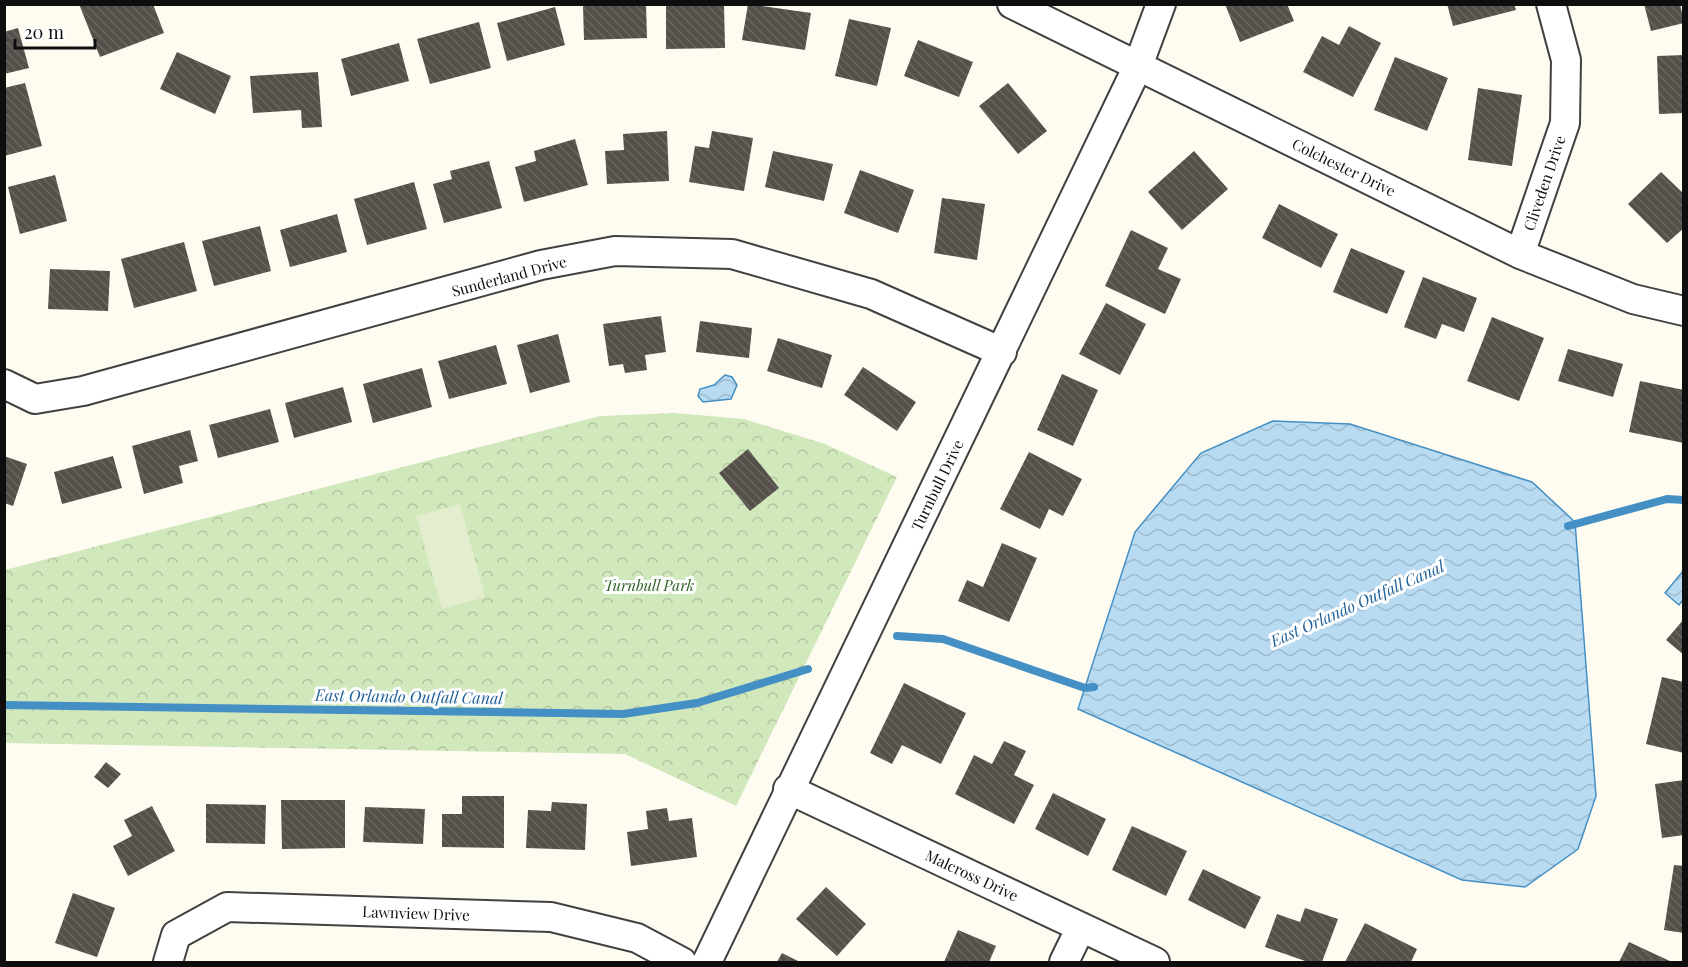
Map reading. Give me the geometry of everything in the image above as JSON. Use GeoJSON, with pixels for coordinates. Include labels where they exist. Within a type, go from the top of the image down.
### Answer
{"type":"FeatureCollection","features":[{"type":"Feature","properties":{"kind":"street","name":"Colchester Drive"},"geometry":{"type":"LineString","coordinates":[[1012,4],[1520,254],[1633,299],[1683,311]]}},
{"type":"Feature","properties":{"kind":"street","name":"Turnbull Drive"},"geometry":{"type":"LineString","coordinates":[[707,963],[1138,66],[1161,4]]}},
{"type":"Feature","properties":{"kind":"street","name":"Cliveden Drive"},"geometry":{"type":"LineString","coordinates":[[1520,254],[1565,123],[1566,60],[1551,4]]}},
{"type":"Feature","properties":{"kind":"street","name":"Sunderland Drive"},"geometry":{"type":"LineString","coordinates":[[4,384],[35,399],[83,391],[541,265],[615,251],[732,254],[871,294],[1002,352]]}},
{"type":"Feature","properties":{"kind":"street","name":"Malcross Drive"},"geometry":{"type":"LineString","coordinates":[[789,789],[1155,963]]}},
{"type":"Feature","properties":{"kind":"street","name":"Lawnview Drive"},"geometry":{"type":"LineString","coordinates":[[168,963],[176,935],[227,907],[551,917],[637,938],[682,963]]}},
{"type":"Feature","properties":{"kind":"street"},"geometry":{"type":"LineString","coordinates":[[1064,963],[1082,927]]}},
{"type":"Feature","properties":{"kind":"green space","name":"Turnbull Park"},"geometry":{"type":"Polygon","coordinates":[[[675,413],[744,419],[825,444],[897,477],[736,806],[625,754],[5,743],[5,570],[600,416],[675,413]]]}},
{"type":"Feature","properties":{"kind":"green space"},"geometry":{"type":"Polygon","coordinates":[[[460,504],[485,597],[442,609],[416,516],[460,504]]]}},
{"type":"Feature","properties":{"kind":"water"},"geometry":{"type":"Polygon","coordinates":[[[725,375],[732,377],[737,385],[731,399],[703,402],[698,396],[700,389],[714,385],[725,375]]]}},
{"type":"Feature","properties":{"kind":"water"},"geometry":{"type":"Polygon","coordinates":[[[1273,421],[1350,424],[1532,482],[1575,522],[1596,796],[1578,849],[1525,887],[1462,880],[1078,709],[1135,532],[1201,453],[1273,421]]]}},
{"type":"Feature","properties":{"kind":"water"},"geometry":{"type":"Polygon","coordinates":[[[1683,571],[1683,600],[1679,605],[1665,593],[1683,571]]]}},
{"type":"Feature","properties":{"kind":"building"},"geometry":{"type":"Polygon","coordinates":[[[79,4],[153,4],[164,33],[100,57],[79,4]]]}},
{"type":"Feature","properties":{"kind":"building"},"geometry":{"type":"Polygon","coordinates":[[[646,4],[647,38],[584,40],[583,6],[646,4]]]}},
{"type":"Feature","properties":{"kind":"building"},"geometry":{"type":"Polygon","coordinates":[[[666,4],[724,4],[725,48],[666,49],[666,4]]]}},
{"type":"Feature","properties":{"kind":"building"},"geometry":{"type":"Polygon","coordinates":[[[748,4],[811,13],[805,50],[742,40],[748,4]]]}},
{"type":"Feature","properties":{"kind":"building"},"geometry":{"type":"Polygon","coordinates":[[[1225,4],[1287,4],[1294,21],[1240,42],[1225,4]]]}},
{"type":"Feature","properties":{"kind":"building"},"geometry":{"type":"Polygon","coordinates":[[[1447,4],[1514,4],[1516,10],[1453,26],[1447,4]]]}},
{"type":"Feature","properties":{"kind":"building"},"geometry":{"type":"Polygon","coordinates":[[[1644,4],[1680,4],[1684,23],[1651,31],[1644,4]]]}},
{"type":"Feature","properties":{"kind":"building"},"geometry":{"type":"Polygon","coordinates":[[[555,7],[565,45],[507,61],[497,23],[555,7]]]}},
{"type":"Feature","properties":{"kind":"building"},"geometry":{"type":"Polygon","coordinates":[[[849,19],[891,28],[877,86],[835,76],[849,19]]]}},
{"type":"Feature","properties":{"kind":"building"},"geometry":{"type":"Polygon","coordinates":[[[479,22],[491,68],[430,84],[417,39],[479,22]]]}},
{"type":"Feature","properties":{"kind":"building"},"geometry":{"type":"Polygon","coordinates":[[[1349,26],[1381,43],[1353,97],[1303,72],[1322,36],[1339,45],[1349,26]]]}},
{"type":"Feature","properties":{"kind":"building"},"geometry":{"type":"Polygon","coordinates":[[[18,28],[29,68],[4,74],[4,32],[18,28]]]}},
{"type":"Feature","properties":{"kind":"building"},"geometry":{"type":"Polygon","coordinates":[[[918,40],[973,62],[959,97],[904,76],[918,40]]]}},
{"type":"Feature","properties":{"kind":"building"},"geometry":{"type":"Polygon","coordinates":[[[399,43],[409,81],[351,96],[341,59],[399,43]]]}},
{"type":"Feature","properties":{"kind":"building"},"geometry":{"type":"Polygon","coordinates":[[[177,52],[231,76],[215,114],[160,89],[177,52]]]}},
{"type":"Feature","properties":{"kind":"building"},"geometry":{"type":"Polygon","coordinates":[[[1684,55],[1684,113],[1659,114],[1657,56],[1684,55]]]}},
{"type":"Feature","properties":{"kind":"building"},"geometry":{"type":"Polygon","coordinates":[[[1395,57],[1448,78],[1427,131],[1374,110],[1395,57]]]}},
{"type":"Feature","properties":{"kind":"building"},"geometry":{"type":"Polygon","coordinates":[[[318,72],[322,127],[302,128],[301,110],[253,113],[250,76],[318,72]]]}},
{"type":"Feature","properties":{"kind":"building"},"geometry":{"type":"Polygon","coordinates":[[[25,83],[42,146],[4,156],[4,88],[25,83]]]}},
{"type":"Feature","properties":{"kind":"building"},"geometry":{"type":"Polygon","coordinates":[[[1008,83],[1047,131],[1018,154],[979,106],[1008,83]]]}},
{"type":"Feature","properties":{"kind":"building"},"geometry":{"type":"Polygon","coordinates":[[[1478,88],[1522,95],[1512,166],[1468,160],[1478,88]]]}},
{"type":"Feature","properties":{"kind":"building"},"geometry":{"type":"Polygon","coordinates":[[[667,131],[669,181],[607,184],[605,151],[624,150],[623,134],[667,131]]]}},
{"type":"Feature","properties":{"kind":"building"},"geometry":{"type":"Polygon","coordinates":[[[712,131],[753,138],[744,191],[689,182],[695,146],[709,148],[712,131]]]}},
{"type":"Feature","properties":{"kind":"building"},"geometry":{"type":"Polygon","coordinates":[[[575,139],[588,185],[524,202],[515,167],[536,161],[534,151],[575,139]]]}},
{"type":"Feature","properties":{"kind":"building"},"geometry":{"type":"Polygon","coordinates":[[[773,151],[833,164],[824,201],[765,187],[773,151]]]}},
{"type":"Feature","properties":{"kind":"building"},"geometry":{"type":"Polygon","coordinates":[[[1194,151],[1228,189],[1182,230],[1148,192],[1194,151]]]}},
{"type":"Feature","properties":{"kind":"building"},"geometry":{"type":"Polygon","coordinates":[[[489,161],[502,208],[444,223],[433,184],[452,179],[450,171],[489,161]]]}},
{"type":"Feature","properties":{"kind":"building"},"geometry":{"type":"Polygon","coordinates":[[[860,170],[914,190],[898,233],[844,213],[860,170]]]}},
{"type":"Feature","properties":{"kind":"building"},"geometry":{"type":"Polygon","coordinates":[[[1661,172],[1684,194],[1684,228],[1667,243],[1628,204],[1661,172]]]}},
{"type":"Feature","properties":{"kind":"building"},"geometry":{"type":"Polygon","coordinates":[[[55,175],[67,221],[20,234],[8,187],[55,175]]]}},
{"type":"Feature","properties":{"kind":"building"},"geometry":{"type":"Polygon","coordinates":[[[414,182],[427,229],[367,245],[354,199],[414,182]]]}},
{"type":"Feature","properties":{"kind":"building"},"geometry":{"type":"Polygon","coordinates":[[[942,198],[985,204],[977,260],[934,253],[942,198]]]}},
{"type":"Feature","properties":{"kind":"building"},"geometry":{"type":"Polygon","coordinates":[[[1279,204],[1338,234],[1321,268],[1262,238],[1279,204]]]}},
{"type":"Feature","properties":{"kind":"building"},"geometry":{"type":"Polygon","coordinates":[[[337,214],[347,252],[290,267],[280,230],[337,214]]]}},
{"type":"Feature","properties":{"kind":"building"},"geometry":{"type":"Polygon","coordinates":[[[260,226],[271,271],[214,286],[202,241],[260,226]]]}},
{"type":"Feature","properties":{"kind":"building"},"geometry":{"type":"Polygon","coordinates":[[[1131,230],[1168,248],[1158,269],[1181,279],[1165,314],[1105,286],[1131,230]]]}},
{"type":"Feature","properties":{"kind":"building"},"geometry":{"type":"Polygon","coordinates":[[[184,242],[197,291],[134,308],[121,259],[184,242]]]}},
{"type":"Feature","properties":{"kind":"building"},"geometry":{"type":"Polygon","coordinates":[[[1351,248],[1405,271],[1387,314],[1333,292],[1351,248]]]}},
{"type":"Feature","properties":{"kind":"building"},"geometry":{"type":"Polygon","coordinates":[[[50,269],[110,271],[108,311],[48,309],[50,269]]]}},
{"type":"Feature","properties":{"kind":"building"},"geometry":{"type":"Polygon","coordinates":[[[1423,277],[1477,298],[1464,332],[1442,324],[1436,339],[1404,327],[1423,277]]]}},
{"type":"Feature","properties":{"kind":"building"},"geometry":{"type":"Polygon","coordinates":[[[1106,303],[1146,324],[1120,375],[1079,354],[1106,303]]]}},
{"type":"Feature","properties":{"kind":"building"},"geometry":{"type":"Polygon","coordinates":[[[661,316],[666,352],[645,355],[647,370],[625,373],[623,364],[609,366],[603,324],[661,316]]]}},
{"type":"Feature","properties":{"kind":"building"},"geometry":{"type":"Polygon","coordinates":[[[1492,317],[1544,338],[1519,401],[1467,381],[1492,317]]]}},
{"type":"Feature","properties":{"kind":"building"},"geometry":{"type":"Polygon","coordinates":[[[700,321],[752,328],[749,358],[696,352],[700,321]]]}},
{"type":"Feature","properties":{"kind":"building"},"geometry":{"type":"Polygon","coordinates":[[[558,334],[570,382],[530,393],[517,345],[558,334]]]}},
{"type":"Feature","properties":{"kind":"building"},"geometry":{"type":"Polygon","coordinates":[[[778,338],[832,355],[822,388],[767,371],[778,338]]]}},
{"type":"Feature","properties":{"kind":"building"},"geometry":{"type":"Polygon","coordinates":[[[496,345],[507,384],[449,399],[438,361],[496,345]]]}},
{"type":"Feature","properties":{"kind":"building"},"geometry":{"type":"Polygon","coordinates":[[[1568,349],[1623,364],[1613,397],[1558,381],[1568,349]]]}},
{"type":"Feature","properties":{"kind":"building"},"geometry":{"type":"Polygon","coordinates":[[[863,367],[916,402],[897,431],[844,395],[863,367]]]}},
{"type":"Feature","properties":{"kind":"building"},"geometry":{"type":"Polygon","coordinates":[[[422,368],[432,407],[373,423],[363,384],[422,368]]]}},
{"type":"Feature","properties":{"kind":"building"},"geometry":{"type":"Polygon","coordinates":[[[1062,374],[1098,390],[1073,446],[1037,430],[1062,374]]]}},
{"type":"Feature","properties":{"kind":"building"},"geometry":{"type":"Polygon","coordinates":[[[1640,381],[1684,390],[1684,443],[1629,432],[1640,381]]]}},
{"type":"Feature","properties":{"kind":"building"},"geometry":{"type":"Polygon","coordinates":[[[343,387],[352,422],[294,438],[285,403],[343,387]]]}},
{"type":"Feature","properties":{"kind":"building"},"geometry":{"type":"Polygon","coordinates":[[[270,409],[279,442],[218,458],[209,425],[270,409]]]}},
{"type":"Feature","properties":{"kind":"building"},"geometry":{"type":"Polygon","coordinates":[[[190,430],[198,461],[179,466],[183,483],[144,494],[132,446],[190,430]]]}},
{"type":"Feature","properties":{"kind":"building"},"geometry":{"type":"Polygon","coordinates":[[[748,449],[779,488],[750,511],[719,473],[748,449]]]}},
{"type":"Feature","properties":{"kind":"building"},"geometry":{"type":"Polygon","coordinates":[[[1029,452],[1082,479],[1063,516],[1049,509],[1040,529],[1000,509],[1029,452]]]}},
{"type":"Feature","properties":{"kind":"building"},"geometry":{"type":"Polygon","coordinates":[[[4,456],[27,464],[13,506],[4,503],[4,456]]]}},
{"type":"Feature","properties":{"kind":"building"},"geometry":{"type":"Polygon","coordinates":[[[113,456],[122,488],[62,504],[54,472],[113,456]]]}},
{"type":"Feature","properties":{"kind":"building"},"geometry":{"type":"Polygon","coordinates":[[[1002,543],[1037,558],[1009,622],[958,601],[967,580],[983,587],[1002,543]]]}},
{"type":"Feature","properties":{"kind":"building"},"geometry":{"type":"Polygon","coordinates":[[[1684,619],[1684,655],[1666,640],[1684,619]]]}},
{"type":"Feature","properties":{"kind":"building"},"geometry":{"type":"Polygon","coordinates":[[[1662,677],[1684,682],[1684,753],[1646,744],[1662,677]]]}},
{"type":"Feature","properties":{"kind":"building"},"geometry":{"type":"Polygon","coordinates":[[[904,683],[966,713],[941,764],[902,745],[892,764],[870,753],[904,683]]]}},
{"type":"Feature","properties":{"kind":"building"},"geometry":{"type":"Polygon","coordinates":[[[1004,741],[1026,751],[1014,775],[1034,785],[1014,824],[955,794],[974,755],[992,764],[1004,741]]]}},
{"type":"Feature","properties":{"kind":"building"},"geometry":{"type":"Polygon","coordinates":[[[106,762],[121,774],[108,788],[94,777],[106,762]]]}},
{"type":"Feature","properties":{"kind":"building"},"geometry":{"type":"Polygon","coordinates":[[[1684,780],[1684,835],[1662,838],[1655,784],[1684,780]]]}},
{"type":"Feature","properties":{"kind":"building"},"geometry":{"type":"Polygon","coordinates":[[[1053,793],[1106,819],[1088,856],[1035,829],[1053,793]]]}},
{"type":"Feature","properties":{"kind":"building"},"geometry":{"type":"Polygon","coordinates":[[[462,796],[504,796],[504,848],[442,847],[442,814],[462,814],[462,796]]]}},
{"type":"Feature","properties":{"kind":"building"},"geometry":{"type":"Polygon","coordinates":[[[281,800],[345,800],[345,848],[282,849],[281,800]]]}},
{"type":"Feature","properties":{"kind":"building"},"geometry":{"type":"Polygon","coordinates":[[[552,802],[587,804],[585,850],[526,848],[528,810],[551,811],[552,802]]]}},
{"type":"Feature","properties":{"kind":"building"},"geometry":{"type":"Polygon","coordinates":[[[206,804],[266,805],[265,844],[206,843],[206,804]]]}},
{"type":"Feature","properties":{"kind":"building"},"geometry":{"type":"Polygon","coordinates":[[[152,806],[175,851],[128,876],[113,846],[132,836],[124,820],[152,806]]]}},
{"type":"Feature","properties":{"kind":"building"},"geometry":{"type":"Polygon","coordinates":[[[365,807],[425,809],[423,844],[363,842],[365,807]]]}},
{"type":"Feature","properties":{"kind":"building"},"geometry":{"type":"Polygon","coordinates":[[[667,808],[669,821],[692,818],[697,857],[631,866],[627,832],[648,829],[646,811],[667,808]]]}},
{"type":"Feature","properties":{"kind":"building"},"geometry":{"type":"Polygon","coordinates":[[[1132,826],[1187,851],[1166,896],[1112,870],[1132,826]]]}},
{"type":"Feature","properties":{"kind":"building"},"geometry":{"type":"Polygon","coordinates":[[[1674,865],[1684,866],[1684,933],[1664,930],[1674,865]]]}},
{"type":"Feature","properties":{"kind":"building"},"geometry":{"type":"Polygon","coordinates":[[[1203,869],[1261,897],[1245,929],[1188,900],[1203,869]]]}},
{"type":"Feature","properties":{"kind":"building"},"geometry":{"type":"Polygon","coordinates":[[[826,887],[866,924],[837,956],[796,919],[826,887]]]}},
{"type":"Feature","properties":{"kind":"building"},"geometry":{"type":"Polygon","coordinates":[[[73,893],[115,908],[97,957],[55,943],[73,893]]]}},
{"type":"Feature","properties":{"kind":"building"},"geometry":{"type":"Polygon","coordinates":[[[1305,908],[1338,919],[1322,962],[1308,962],[1265,947],[1277,914],[1300,922],[1305,908]]]}},
{"type":"Feature","properties":{"kind":"building"},"geometry":{"type":"Polygon","coordinates":[[[1365,923],[1417,949],[1411,962],[1345,962],[1365,923]]]}},
{"type":"Feature","properties":{"kind":"building"},"geometry":{"type":"Polygon","coordinates":[[[958,930],[996,946],[989,962],[944,962],[958,930]]]}},
{"type":"Feature","properties":{"kind":"building"},"geometry":{"type":"Polygon","coordinates":[[[1629,942],[1672,962],[1619,962],[1629,942]]]}},
{"type":"Feature","properties":{"kind":"building"},"geometry":{"type":"Polygon","coordinates":[[[782,953],[800,962],[777,962],[782,953]]]}},
{"type":"Feature","properties":{"kind":"waterway","name":"East Orlando Outfall Canal"},"geometry":{"type":"LineString","coordinates":[[1568,526],[1667,499],[1684,500]]}},
{"type":"Feature","properties":{"kind":"waterway","name":"East Orlando Outfall Canal"},"geometry":{"type":"LineString","coordinates":[[897,636],[943,639],[1085,688],[1094,687]]}},
{"type":"Feature","properties":{"kind":"waterway","name":"East Orlando Outfall Canal"},"geometry":{"type":"LineString","coordinates":[[4,705],[623,714],[697,703],[808,669]]}}]}
